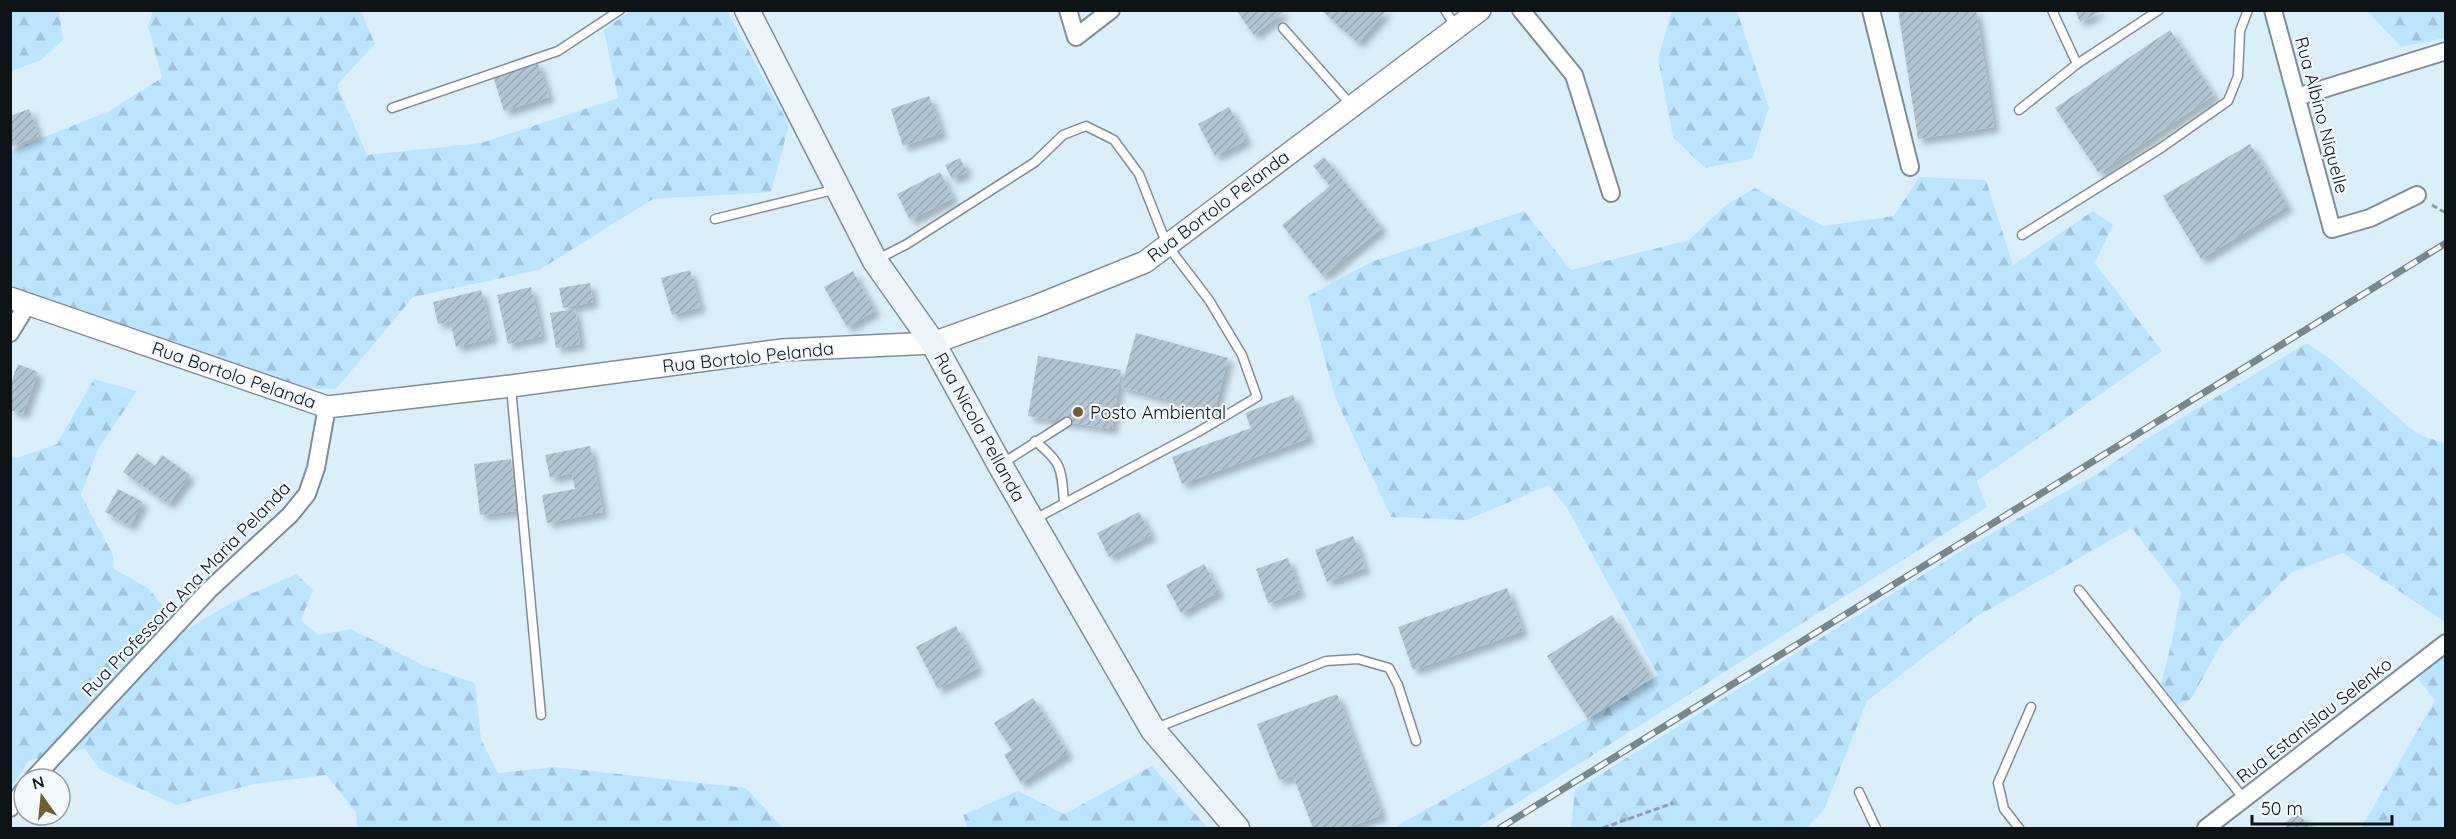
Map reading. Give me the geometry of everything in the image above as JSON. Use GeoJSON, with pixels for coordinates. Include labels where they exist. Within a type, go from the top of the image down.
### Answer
{"type":"FeatureCollection","features":[{"type":"Feature","properties":{"kind":"main road","name":"Rua Nicola Pellanda"},"geometry":{"type":"LineString","coordinates":[[753,16],[875,261],[933,343],[1152,730],[1237,828]]}},
{"type":"Feature","properties":{"kind":"street"},"geometry":{"type":"LineString","coordinates":[[1068,10],[1076,37],[1111,10]]}},
{"type":"Feature","properties":{"kind":"street","name":"Rua Bortolo Pelanda"},"geometry":{"type":"LineString","coordinates":[[19,302],[327,407],[511,386],[782,350],[933,343],[1036,306],[1145,262],[1352,106],[1451,19],[1479,10]]}},
{"type":"Feature","properties":{"kind":"street"},"geometry":{"type":"LineString","coordinates":[[1521,10],[1574,75],[1611,194]]}},
{"type":"Feature","properties":{"kind":"street"},"geometry":{"type":"LineString","coordinates":[[1871,10],[1910,167]]}},
{"type":"Feature","properties":{"kind":"street","name":"Rua Albino Niquelle"},"geometry":{"type":"LineString","coordinates":[[2273,10],[2332,229],[2370,218],[2416,195]]}},
{"type":"Feature","properties":{"kind":"street"},"geometry":{"type":"LineString","coordinates":[[2297,97],[2445,51]]}},
{"type":"Feature","properties":{"kind":"street"},"geometry":{"type":"LineString","coordinates":[[10,333],[19,302]]}},
{"type":"Feature","properties":{"kind":"street","name":"Rua Professora Ana Maria Pelanda"},"geometry":{"type":"LineString","coordinates":[[44,767],[209,590],[291,515],[307,494],[316,468],[327,407]]}},
{"type":"Feature","properties":{"kind":"street","name":"Rua Estanislau Selenko"},"geometry":{"type":"LineString","coordinates":[[2206,828],[2445,643]]}},
{"type":"Feature","properties":{"kind":"lane"},"geometry":{"type":"LineString","coordinates":[[392,108],[558,51],[620,10]]}},
{"type":"Feature","properties":{"kind":"lane"},"geometry":{"type":"LineString","coordinates":[[2052,10],[2077,64]]}},
{"type":"Feature","properties":{"kind":"lane"},"geometry":{"type":"LineString","coordinates":[[2019,110],[2077,64],[2159,10]]}},
{"type":"Feature","properties":{"kind":"lane"},"geometry":{"type":"LineString","coordinates":[[2022,235],[2161,148],[2228,101],[2238,76],[2240,31],[2248,10]]}},
{"type":"Feature","properties":{"kind":"lane"},"geometry":{"type":"LineString","coordinates":[[1283,28],[1352,106]]}},
{"type":"Feature","properties":{"kind":"lane"},"geometry":{"type":"LineString","coordinates":[[875,261],[907,244],[1035,162],[1063,135],[1086,126],[1114,140],[1138,174],[1167,245],[1209,300],[1242,355],[1257,397],[1198,432],[1032,520]]}},
{"type":"Feature","properties":{"kind":"lane"},"geometry":{"type":"LineString","coordinates":[[715,219],[838,189]]}},
{"type":"Feature","properties":{"kind":"lane"},"geometry":{"type":"LineString","coordinates":[[511,386],[541,715]]}},
{"type":"Feature","properties":{"kind":"lane"},"geometry":{"type":"LineString","coordinates":[[1000,465],[1066,422]]}},
{"type":"Feature","properties":{"kind":"lane"},"geometry":{"type":"LineString","coordinates":[[1035,441],[1053,455],[1061,469],[1064,501]]}},
{"type":"Feature","properties":{"kind":"lane"},"geometry":{"type":"LineString","coordinates":[[2079,590],[2244,799]]}},
{"type":"Feature","properties":{"kind":"lane"},"geometry":{"type":"LineString","coordinates":[[1152,730],[1326,661],[1358,658],[1389,668],[1398,685],[1416,741]]}},
{"type":"Feature","properties":{"kind":"lane"},"geometry":{"type":"LineString","coordinates":[[2019,828],[2004,809],[1998,783],[2031,707]]}},
{"type":"Feature","properties":{"kind":"lane"},"geometry":{"type":"LineString","coordinates":[[1859,792],[1876,828]]}},
{"type":"Feature","properties":{"kind":"path"},"geometry":{"type":"LineString","coordinates":[[1603,828],[1673,803]]}},
{"type":"Feature","properties":{"kind":"green space"},"geometry":{"type":"Polygon","coordinates":[[[11,10],[59,11],[63,40],[41,60],[11,71],[11,10]]]}},
{"type":"Feature","properties":{"kind":"green space"},"geometry":{"type":"Polygon","coordinates":[[[153,10],[361,11],[375,44],[337,85],[367,155],[481,143],[618,98],[604,30],[630,11],[727,11],[789,125],[771,192],[653,199],[539,270],[413,297],[336,389],[280,388],[11,290],[10,151],[109,111],[162,78],[148,26],[153,10]]]}},
{"type":"Feature","properties":{"kind":"green space"},"geometry":{"type":"Polygon","coordinates":[[[1676,10],[1737,11],[1769,108],[1752,159],[1705,168],[1673,137],[1658,59],[1671,13],[1676,10]]]}},
{"type":"Feature","properties":{"kind":"green space"},"geometry":{"type":"Polygon","coordinates":[[[2367,11],[2445,11],[2445,38],[2401,47],[2367,11]]]}},
{"type":"Feature","properties":{"kind":"green space"},"geometry":{"type":"Polygon","coordinates":[[[1919,177],[1986,180],[2013,265],[2093,211],[2113,225],[2095,263],[2162,351],[1977,481],[1987,507],[1477,828],[1393,828],[1588,719],[1658,675],[1567,508],[1549,485],[1467,520],[1391,517],[1335,397],[1308,296],[1371,262],[1524,211],[1571,270],[1689,240],[1726,205],[1755,188],[1823,226],[1894,216],[1919,177]]]}},
{"type":"Feature","properties":{"kind":"green space"},"geometry":{"type":"Polygon","coordinates":[[[2307,343],[2334,362],[2416,433],[2445,444],[2445,622],[2343,553],[2292,572],[2222,643],[2191,699],[2176,705],[2161,684],[2181,592],[2132,528],[1976,617],[1867,701],[1824,810],[1806,828],[1571,828],[1575,790],[1971,545],[2102,471],[2148,438],[2307,343]]]}},
{"type":"Feature","properties":{"kind":"green space"},"geometry":{"type":"Polygon","coordinates":[[[94,379],[137,391],[97,451],[81,495],[113,555],[114,569],[148,588],[184,631],[231,603],[296,574],[313,590],[301,620],[318,635],[351,629],[425,666],[475,683],[481,739],[498,773],[555,767],[746,788],[783,828],[357,828],[356,812],[326,775],[253,784],[176,805],[100,770],[85,749],[29,760],[24,767],[12,767],[11,787],[10,550],[13,549],[10,549],[11,456],[17,458],[57,444],[94,379]]]}},
{"type":"Feature","properties":{"kind":"green space"},"geometry":{"type":"Polygon","coordinates":[[[2445,650],[2445,828],[2361,828],[2435,700],[2418,679],[2445,650]]]}},
{"type":"Feature","properties":{"kind":"green space"},"geometry":{"type":"Polygon","coordinates":[[[1152,766],[1208,828],[968,828],[963,815],[1018,791],[1064,814],[1152,766]]]}},
{"type":"Feature","properties":{"kind":"building"},"geometry":{"type":"Polygon","coordinates":[[[1236,10],[1286,10],[1254,35],[1236,10]]]}},
{"type":"Feature","properties":{"kind":"building"},"geometry":{"type":"Polygon","coordinates":[[[1321,10],[1387,10],[1358,43],[1321,10]]]}},
{"type":"Feature","properties":{"kind":"building"},"geometry":{"type":"Polygon","coordinates":[[[1898,10],[1976,10],[1994,127],[1918,139],[1898,10]]]}},
{"type":"Feature","properties":{"kind":"building"},"geometry":{"type":"Polygon","coordinates":[[[2075,10],[2103,10],[2080,22],[2075,10]]]}},
{"type":"Feature","properties":{"kind":"building"},"geometry":{"type":"Polygon","coordinates":[[[2170,30],[2214,95],[2099,173],[2055,108],[2170,30]]]}},
{"type":"Feature","properties":{"kind":"building"},"geometry":{"type":"Polygon","coordinates":[[[537,61],[549,97],[504,111],[493,76],[537,61]]]}},
{"type":"Feature","properties":{"kind":"building"},"geometry":{"type":"Polygon","coordinates":[[[929,96],[942,133],[903,146],[891,109],[929,96]]]}},
{"type":"Feature","properties":{"kind":"building"},"geometry":{"type":"Polygon","coordinates":[[[1229,107],[1247,140],[1215,156],[1198,124],[1229,107]]]}},
{"type":"Feature","properties":{"kind":"building"},"geometry":{"type":"Polygon","coordinates":[[[29,109],[39,136],[10,147],[10,116],[29,109]]]}},
{"type":"Feature","properties":{"kind":"building"},"geometry":{"type":"Polygon","coordinates":[[[2250,144],[2288,206],[2201,259],[2163,196],[2250,144]]]}},
{"type":"Feature","properties":{"kind":"building"},"geometry":{"type":"Polygon","coordinates":[[[1324,157],[1382,228],[1323,276],[1282,225],[1330,186],[1313,166],[1324,157]]]}},
{"type":"Feature","properties":{"kind":"building"},"geometry":{"type":"Polygon","coordinates":[[[960,158],[967,172],[952,179],[945,165],[960,158]]]}},
{"type":"Feature","properties":{"kind":"building"},"geometry":{"type":"Polygon","coordinates":[[[940,172],[953,198],[910,220],[897,194],[940,172]]]}},
{"type":"Feature","properties":{"kind":"building"},"geometry":{"type":"Polygon","coordinates":[[[690,270],[700,307],[672,315],[661,278],[690,270]]]}},
{"type":"Feature","properties":{"kind":"building"},"geometry":{"type":"Polygon","coordinates":[[[853,271],[875,311],[847,327],[824,287],[853,271]]]}},
{"type":"Feature","properties":{"kind":"building"},"geometry":{"type":"Polygon","coordinates":[[[590,283],[593,302],[563,308],[559,288],[590,283]]]}},
{"type":"Feature","properties":{"kind":"building"},"geometry":{"type":"Polygon","coordinates":[[[531,287],[542,336],[508,344],[497,295],[531,287]]]}},
{"type":"Feature","properties":{"kind":"building"},"geometry":{"type":"Polygon","coordinates":[[[481,290],[492,338],[456,347],[450,321],[438,324],[433,302],[481,290]]]}},
{"type":"Feature","properties":{"kind":"building"},"geometry":{"type":"Polygon","coordinates":[[[575,309],[580,344],[556,348],[550,313],[575,309]]]}},
{"type":"Feature","properties":{"kind":"building"},"geometry":{"type":"Polygon","coordinates":[[[1136,333],[1228,358],[1214,412],[1121,387],[1136,333]]]}},
{"type":"Feature","properties":{"kind":"building"},"geometry":{"type":"Polygon","coordinates":[[[1038,356],[1121,370],[1112,429],[1028,416],[1038,356]]]}},
{"type":"Feature","properties":{"kind":"building"},"geometry":{"type":"Polygon","coordinates":[[[18,364],[38,372],[23,414],[10,410],[10,385],[18,364]]]}},
{"type":"Feature","properties":{"kind":"building"},"geometry":{"type":"Polygon","coordinates":[[[1293,395],[1309,438],[1182,484],[1172,457],[1251,428],[1245,413],[1293,395]]]}},
{"type":"Feature","properties":{"kind":"building"},"geometry":{"type":"Polygon","coordinates":[[[590,446],[603,512],[547,523],[542,495],[575,489],[572,473],[550,478],[545,455],[590,446]]]}},
{"type":"Feature","properties":{"kind":"building"},"geometry":{"type":"Polygon","coordinates":[[[137,453],[155,466],[162,455],[190,475],[169,504],[123,472],[137,453]]]}},
{"type":"Feature","properties":{"kind":"building"},"geometry":{"type":"Polygon","coordinates":[[[511,459],[517,511],[480,515],[474,464],[511,459]]]}},
{"type":"Feature","properties":{"kind":"building"},"geometry":{"type":"Polygon","coordinates":[[[118,489],[143,502],[130,526],[105,512],[118,489]]]}},
{"type":"Feature","properties":{"kind":"building"},"geometry":{"type":"Polygon","coordinates":[[[1139,512],[1151,535],[1109,557],[1097,533],[1139,512]]]}},
{"type":"Feature","properties":{"kind":"building"},"geometry":{"type":"Polygon","coordinates":[[[1353,536],[1365,568],[1327,582],[1315,550],[1353,536]]]}},
{"type":"Feature","properties":{"kind":"building"},"geometry":{"type":"Polygon","coordinates":[[[1288,558],[1300,592],[1268,603],[1256,569],[1288,558]]]}},
{"type":"Feature","properties":{"kind":"building"},"geometry":{"type":"Polygon","coordinates":[[[1204,564],[1219,592],[1181,613],[1166,585],[1204,564]]]}},
{"type":"Feature","properties":{"kind":"building"},"geometry":{"type":"Polygon","coordinates":[[[1507,588],[1523,631],[1413,670],[1398,627],[1507,588]]]}},
{"type":"Feature","properties":{"kind":"building"},"geometry":{"type":"Polygon","coordinates":[[[1612,615],[1652,678],[1588,719],[1547,656],[1612,615]]]}},
{"type":"Feature","properties":{"kind":"building"},"geometry":{"type":"Polygon","coordinates":[[[956,626],[978,668],[938,689],[916,647],[956,626]]]}},
{"type":"Feature","properties":{"kind":"building"},"geometry":{"type":"Polygon","coordinates":[[[1337,694],[1382,815],[1346,828],[1313,828],[1293,776],[1279,780],[1257,724],[1337,694]]]}},
{"type":"Feature","properties":{"kind":"building"},"geometry":{"type":"Polygon","coordinates":[[[1033,698],[1068,753],[1021,783],[1004,755],[1012,750],[994,723],[1033,698]]]}},
{"type":"Feature","properties":{"kind":"building"},"geometry":{"type":"Polygon","coordinates":[[[2298,813],[2310,828],[2287,828],[2284,823],[2298,813]]]}},
{"type":"Feature","properties":{"kind":"railway"},"geometry":{"type":"LineString","coordinates":[[1500,828],[2446,243]]}},
{"type":"Feature","properties":{"kind":"place","name":"Posto Ambiental"},"geometry":{"type":"Point","coordinates":[1078,412]}}]}
